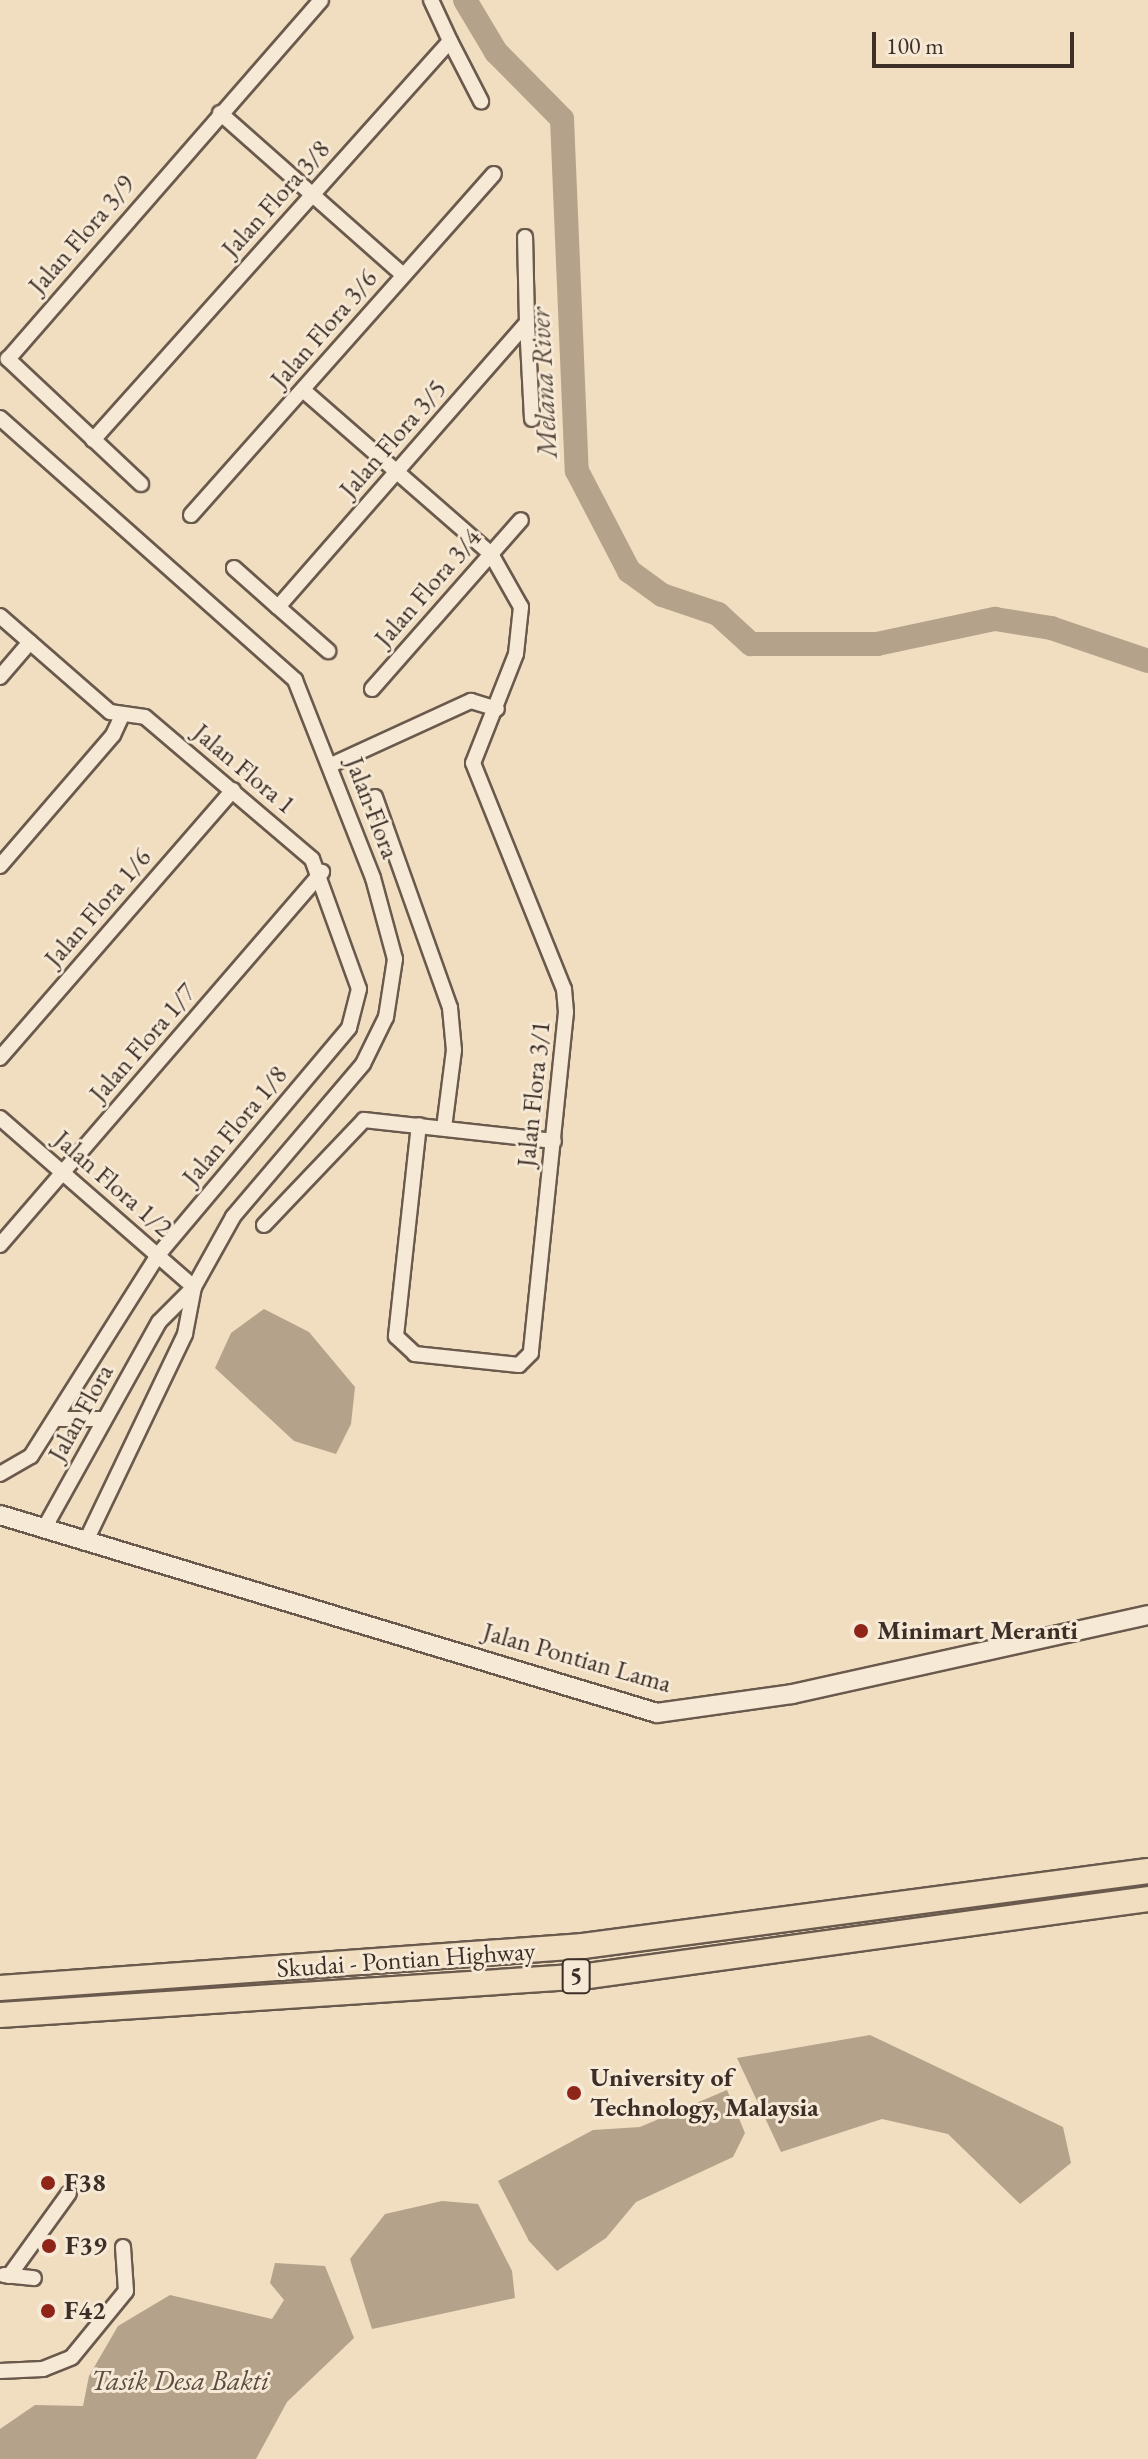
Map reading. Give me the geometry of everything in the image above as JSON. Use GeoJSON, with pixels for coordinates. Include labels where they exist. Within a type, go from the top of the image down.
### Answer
{"type":"FeatureCollection","features":[{"type":"Feature","properties":{"kind":"highway","name":"Skudai - Pontian Highway"},"geometry":{"type":"LineString","coordinates":[[0,1988],[583,1946],[1148,1871]]}},
{"type":"Feature","properties":{"kind":"highway","name":"Skudai - Pontian Highway"},"geometry":{"type":"LineString","coordinates":[[0,2015],[588,1976],[1148,1899]]}},
{"type":"Feature","properties":{"kind":"street"},"geometry":{"type":"LineString","coordinates":[[321,0],[220,113],[403,275]]}},
{"type":"Feature","properties":{"kind":"street"},"geometry":{"type":"LineString","coordinates":[[431,0],[481,101]]}},
{"type":"Feature","properties":{"kind":"street","name":"Jalan Flora 3/8"},"geometry":{"type":"LineString","coordinates":[[93,440],[450,41]]}},
{"type":"Feature","properties":{"kind":"street","name":"Jalan Flora 3/9"},"geometry":{"type":"LineString","coordinates":[[141,484],[10,368],[11,351],[220,113]]}},
{"type":"Feature","properties":{"kind":"street","name":"Jalan Flora 3/6"},"geometry":{"type":"LineString","coordinates":[[191,515],[494,174]]}},
{"type":"Feature","properties":{"kind":"street"},"geometry":{"type":"LineString","coordinates":[[525,237],[532,419]]}},
{"type":"Feature","properties":{"kind":"street","name":"Jalan Flora 3/5"},"geometry":{"type":"LineString","coordinates":[[278,607],[527,323]]}},
{"type":"Feature","properties":{"kind":"street","name":"Jalan Flora 3/1"},"geometry":{"type":"LineString","coordinates":[[303,390],[491,554],[521,607],[497,709],[473,748],[473,763],[564,989],[566,1034],[525,1361],[415,1354],[396,1336],[419,1125]]}},
{"type":"Feature","properties":{"kind":"street","name":"Jalan Flora"},"geometry":{"type":"LineString","coordinates":[[0,418],[276,657],[295,680],[331,765],[386,917],[395,959],[386,1017],[363,1064],[233,1217],[194,1287],[159,1322],[44,1529]]}},
{"type":"Feature","properties":{"kind":"street","name":"Jalan Flora 3/4"},"geometry":{"type":"LineString","coordinates":[[372,689],[521,520]]}},
{"type":"Feature","properties":{"kind":"street"},"geometry":{"type":"LineString","coordinates":[[234,568],[328,651]]}},
{"type":"Feature","properties":{"kind":"street","name":"Jalan Flora 1"},"geometry":{"type":"LineString","coordinates":[[0,616],[110,712],[145,717],[233,790],[322,872],[359,989],[349,1028]]}},
{"type":"Feature","properties":{"kind":"street"},"geometry":{"type":"LineString","coordinates":[[0,677],[30,642]]}},
{"type":"Feature","properties":{"kind":"street"},"geometry":{"type":"LineString","coordinates":[[331,765],[471,701],[497,709]]}},
{"type":"Feature","properties":{"kind":"street"},"geometry":{"type":"LineString","coordinates":[[0,866],[113,735],[123,714]]}},
{"type":"Feature","properties":{"kind":"street","name":"Jalan Flora 1/6"},"geometry":{"type":"LineString","coordinates":[[0,1058],[233,790]]}},
{"type":"Feature","properties":{"kind":"street"},"geometry":{"type":"LineString","coordinates":[[375,797],[450,1008],[454,1050],[444,1128]]}},
{"type":"Feature","properties":{"kind":"street","name":"Jalan Flora 1/7"},"geometry":{"type":"LineString","coordinates":[[0,1245],[322,872]]}},
{"type":"Feature","properties":{"kind":"street","name":"Jalan Flora 1/8"},"geometry":{"type":"LineString","coordinates":[[0,1474],[31,1456],[66,1420],[158,1255],[349,1028]]}},
{"type":"Feature","properties":{"kind":"street","name":"Jalan Flora 1/2"},"geometry":{"type":"LineString","coordinates":[[0,1118],[194,1287]]}},
{"type":"Feature","properties":{"kind":"street"},"geometry":{"type":"LineString","coordinates":[[264,1225],[354,1126],[376,1119],[554,1141]]}},
{"type":"Feature","properties":{"kind":"street","name":"Jalan Flora"},"geometry":{"type":"LineString","coordinates":[[85,1543],[185,1334],[194,1287]]}},
{"type":"Feature","properties":{"kind":"street"},"geometry":{"type":"LineString","coordinates":[[82,1460],[66,1420],[103,1419]]}},
{"type":"Feature","properties":{"kind":"street","name":"Jalan Pontian Lama"},"geometry":{"type":"LineString","coordinates":[[0,1515],[657,1713],[792,1694],[1148,1615]]}},
{"type":"Feature","properties":{"kind":"street"},"geometry":{"type":"LineString","coordinates":[[4,2275],[69,2193]]}},
{"type":"Feature","properties":{"kind":"street"},"geometry":{"type":"LineString","coordinates":[[0,2371],[43,2369],[78,2350],[126,2291],[123,2247]]}},
{"type":"Feature","properties":{"kind":"street"},"geometry":{"type":"LineString","coordinates":[[4,2275],[34,2278]]}},
{"type":"Feature","properties":{"kind":"water"},"geometry":{"type":"Polygon","coordinates":[[[264,1309],[309,1332],[355,1387],[351,1424],[336,1454],[294,1441],[215,1368],[231,1333],[264,1309]]]}},
{"type":"Feature","properties":{"kind":"water"},"geometry":{"type":"Polygon","coordinates":[[[870,2035],[1063,2127],[1071,2163],[1020,2204],[948,2134],[882,2119],[781,2152],[737,2058],[870,2035]]]}},
{"type":"Feature","properties":{"kind":"water"},"geometry":{"type":"Polygon","coordinates":[[[727,2090],[745,2133],[733,2157],[636,2202],[606,2238],[557,2271],[529,2241],[498,2181],[593,2130],[640,2127],[727,2090]]]}},
{"type":"Feature","properties":{"kind":"water"},"geometry":{"type":"Polygon","coordinates":[[[442,2201],[478,2204],[512,2271],[515,2298],[372,2329],[350,2259],[385,2214],[442,2201]]]}},
{"type":"Feature","properties":{"kind":"water","name":"Tasik Desa Bakti"},"geometry":{"type":"Polygon","coordinates":[[[275,2263],[325,2266],[354,2338],[287,2402],[256,2459],[0,2459],[0,2429],[35,2405],[83,2406],[89,2376],[118,2326],[170,2295],[272,2319],[284,2300],[270,2283],[275,2263]]]}},
{"type":"Feature","properties":{"kind":"waterway","name":"Melana River"},"geometry":{"type":"LineString","coordinates":[[465,0],[496,52],[562,119],[577,471],[629,571],[662,595],[718,614],[751,644],[877,644],[995,619],[1051,628],[1148,661]]}},
{"type":"Feature","properties":{"kind":"place","name":"Minimart Meranti"},"geometry":{"type":"Point","coordinates":[861,1631]}},
{"type":"Feature","properties":{"kind":"place","name":"University of Technology, Malaysia"},"geometry":{"type":"Point","coordinates":[574,2093]}},
{"type":"Feature","properties":{"kind":"place","name":"F38"},"geometry":{"type":"Point","coordinates":[48,2183]}},
{"type":"Feature","properties":{"kind":"place","name":"F39"},"geometry":{"type":"Point","coordinates":[49,2246]}},
{"type":"Feature","properties":{"kind":"place","name":"F42"},"geometry":{"type":"Point","coordinates":[48,2311]}}]}
